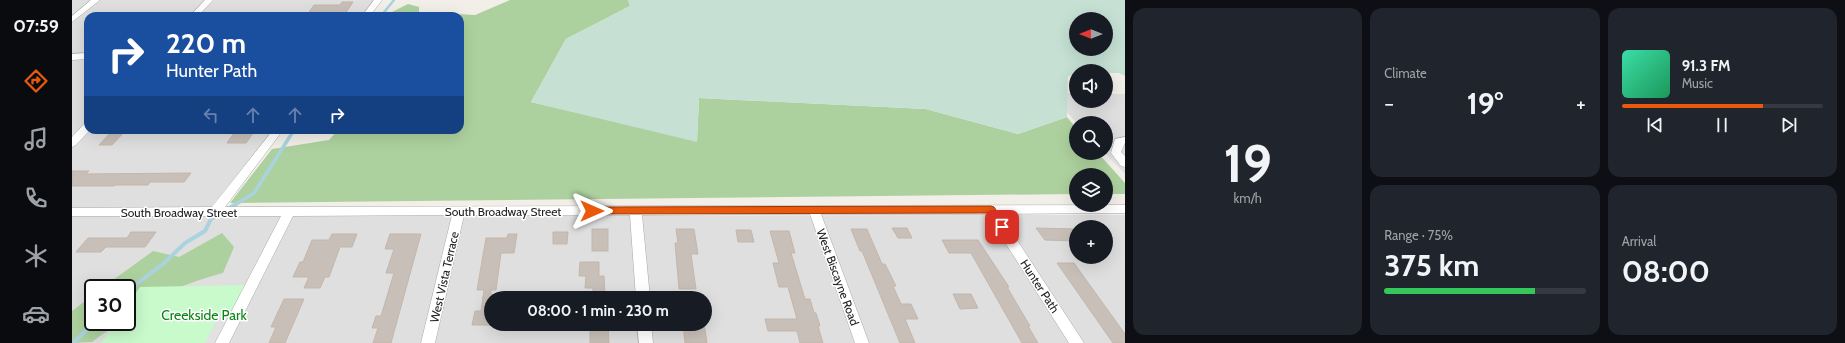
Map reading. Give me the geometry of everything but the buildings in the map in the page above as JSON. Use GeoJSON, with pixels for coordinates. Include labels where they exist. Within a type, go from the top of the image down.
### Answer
{"type":"FeatureCollection","features":[{"type":"Feature","properties":{"kind":"street"},"geometry":{"type":"LineString","coordinates":[[72,20],[96,0]]}},
{"type":"Feature","properties":{"kind":"street"},"geometry":{"type":"LineString","coordinates":[[198,12],[209,0]]}},
{"type":"Feature","properties":{"kind":"street"},"geometry":{"type":"LineString","coordinates":[[369,12],[378,0]]}},
{"type":"Feature","properties":{"kind":"street"},"geometry":{"type":"LineString","coordinates":[[72,57],[84,56]]}},
{"type":"Feature","properties":{"kind":"street"},"geometry":{"type":"LineString","coordinates":[[72,142],[84,130]]}},
{"type":"Feature","properties":{"kind":"street"},"geometry":{"type":"LineString","coordinates":[[215,212],[275,134]]}},
{"type":"Feature","properties":{"kind":"street"},"geometry":{"type":"LineString","coordinates":[[1125,140],[1118,141],[1116,153],[1125,163]]}},
{"type":"Feature","properties":{"kind":"street","name":"South Broadway Street"},"geometry":{"type":"LineString","coordinates":[[72,212],[1125,209]]}},
{"type":"Feature","properties":{"kind":"street","name":"West Biscayne Road"},"geometry":{"type":"LineString","coordinates":[[814,210],[862,343]]}},
{"type":"Feature","properties":{"kind":"street","name":"Hunter Path"},"geometry":{"type":"LineString","coordinates":[[991,210],[1077,343]]}},
{"type":"Feature","properties":{"kind":"street","name":"West Vista Terrace"},"geometry":{"type":"LineString","coordinates":[[428,343],[459,211]]}},
{"type":"Feature","properties":{"kind":"street"},"geometry":{"type":"LineString","coordinates":[[636,211],[642,291]]}},
{"type":"Feature","properties":{"kind":"street"},"geometry":{"type":"LineString","coordinates":[[222,343],[289,212]]}},
{"type":"Feature","properties":{"kind":"street"},"geometry":{"type":"LineString","coordinates":[[645,331],[646,343]]}},
{"type":"Feature","properties":{"kind":"shaded area"},"geometry":{"type":"Polygon","coordinates":[[[72,0],[374,0],[364,12],[84,12],[84,134],[269,134],[205,216],[1125,215],[1125,343],[72,343],[72,0]]]}},
{"type":"Feature","properties":{"kind":"shaded area"},"geometry":{"type":"Polygon","coordinates":[[[1049,93],[1069,93],[1069,108],[1113,108],[1113,94],[1125,94],[1125,174],[1112,160],[1113,160],[1113,116],[1070,116],[1049,93]]]}},
{"type":"Feature","properties":{"kind":"shaded area"},"geometry":{"type":"Polygon","coordinates":[[[220,313],[237,313],[222,343],[205,343],[220,313]]]}},
{"type":"Feature","properties":{"kind":"green space"},"geometry":{"type":"Polygon","coordinates":[[[510,0],[628,0],[630,6],[566,39],[531,102],[697,141],[699,98],[926,109],[1018,134],[1067,117],[1069,119],[1069,160],[1104,160],[1112,168],[1069,168],[1069,194],[230,203],[272,149],[329,140],[334,134],[464,134],[464,14],[475,15],[510,0]]]}},
{"type":"Feature","properties":{"kind":"green space"},"geometry":{"type":"Polygon","coordinates":[[[628,0],[1125,0],[1125,76],[1119,73],[1113,73],[1113,64],[1069,64],[1067,117],[1018,134],[926,109],[699,98],[697,142],[531,102],[566,39],[630,6],[628,0]]]}},
{"type":"Feature","properties":{"kind":"green space"},"geometry":{"type":"Polygon","coordinates":[[[408,4],[419,7],[419,12],[392,12],[408,4]]]}},
{"type":"Feature","properties":{"kind":"green space"},"geometry":{"type":"Polygon","coordinates":[[[1113,170],[1125,183],[1125,194],[1113,194],[1113,170]]]}},
{"type":"Feature","properties":{"kind":"green space"},"geometry":{"type":"Polygon","coordinates":[[[222,233],[234,247],[223,273],[173,290],[136,309],[136,279],[114,279],[153,251],[179,257],[222,233]]]}},
{"type":"Feature","properties":{"kind":"green space","name":"Creekside Park"},"geometry":{"type":"Polygon","coordinates":[[[251,285],[222,343],[101,343],[110,331],[136,331],[136,293],[140,287],[251,285]]]}},
{"type":"Feature","properties":{"kind":"green space"},"geometry":{"type":"Polygon","coordinates":[[[84,302],[84,331],[107,331],[92,342],[72,343],[72,311],[84,302]]]}},
{"type":"Feature","properties":{"kind":"waterway"},"geometry":{"type":"LineString","coordinates":[[384,12],[394,0]]}},
{"type":"Feature","properties":{"kind":"waterway"},"geometry":{"type":"LineString","coordinates":[[235,205],[254,193],[291,134]]}},
{"type":"Feature","properties":{"kind":"waterway"},"geometry":{"type":"LineString","coordinates":[[228,209],[236,204]]}},
{"type":"Feature","properties":{"kind":"waterway"},"geometry":{"type":"LineString","coordinates":[[136,284],[163,264],[185,243],[205,231],[211,219],[219,214]]}},
{"type":"Feature","properties":{"kind":"waterway"},"geometry":{"type":"LineString","coordinates":[[73,343],[86,331]]}},
{"type":"Feature","properties":{"kind":"route"},"geometry":{"type":"LineString","coordinates":[[592,211],[991,210],[1002,227]]}}]}
